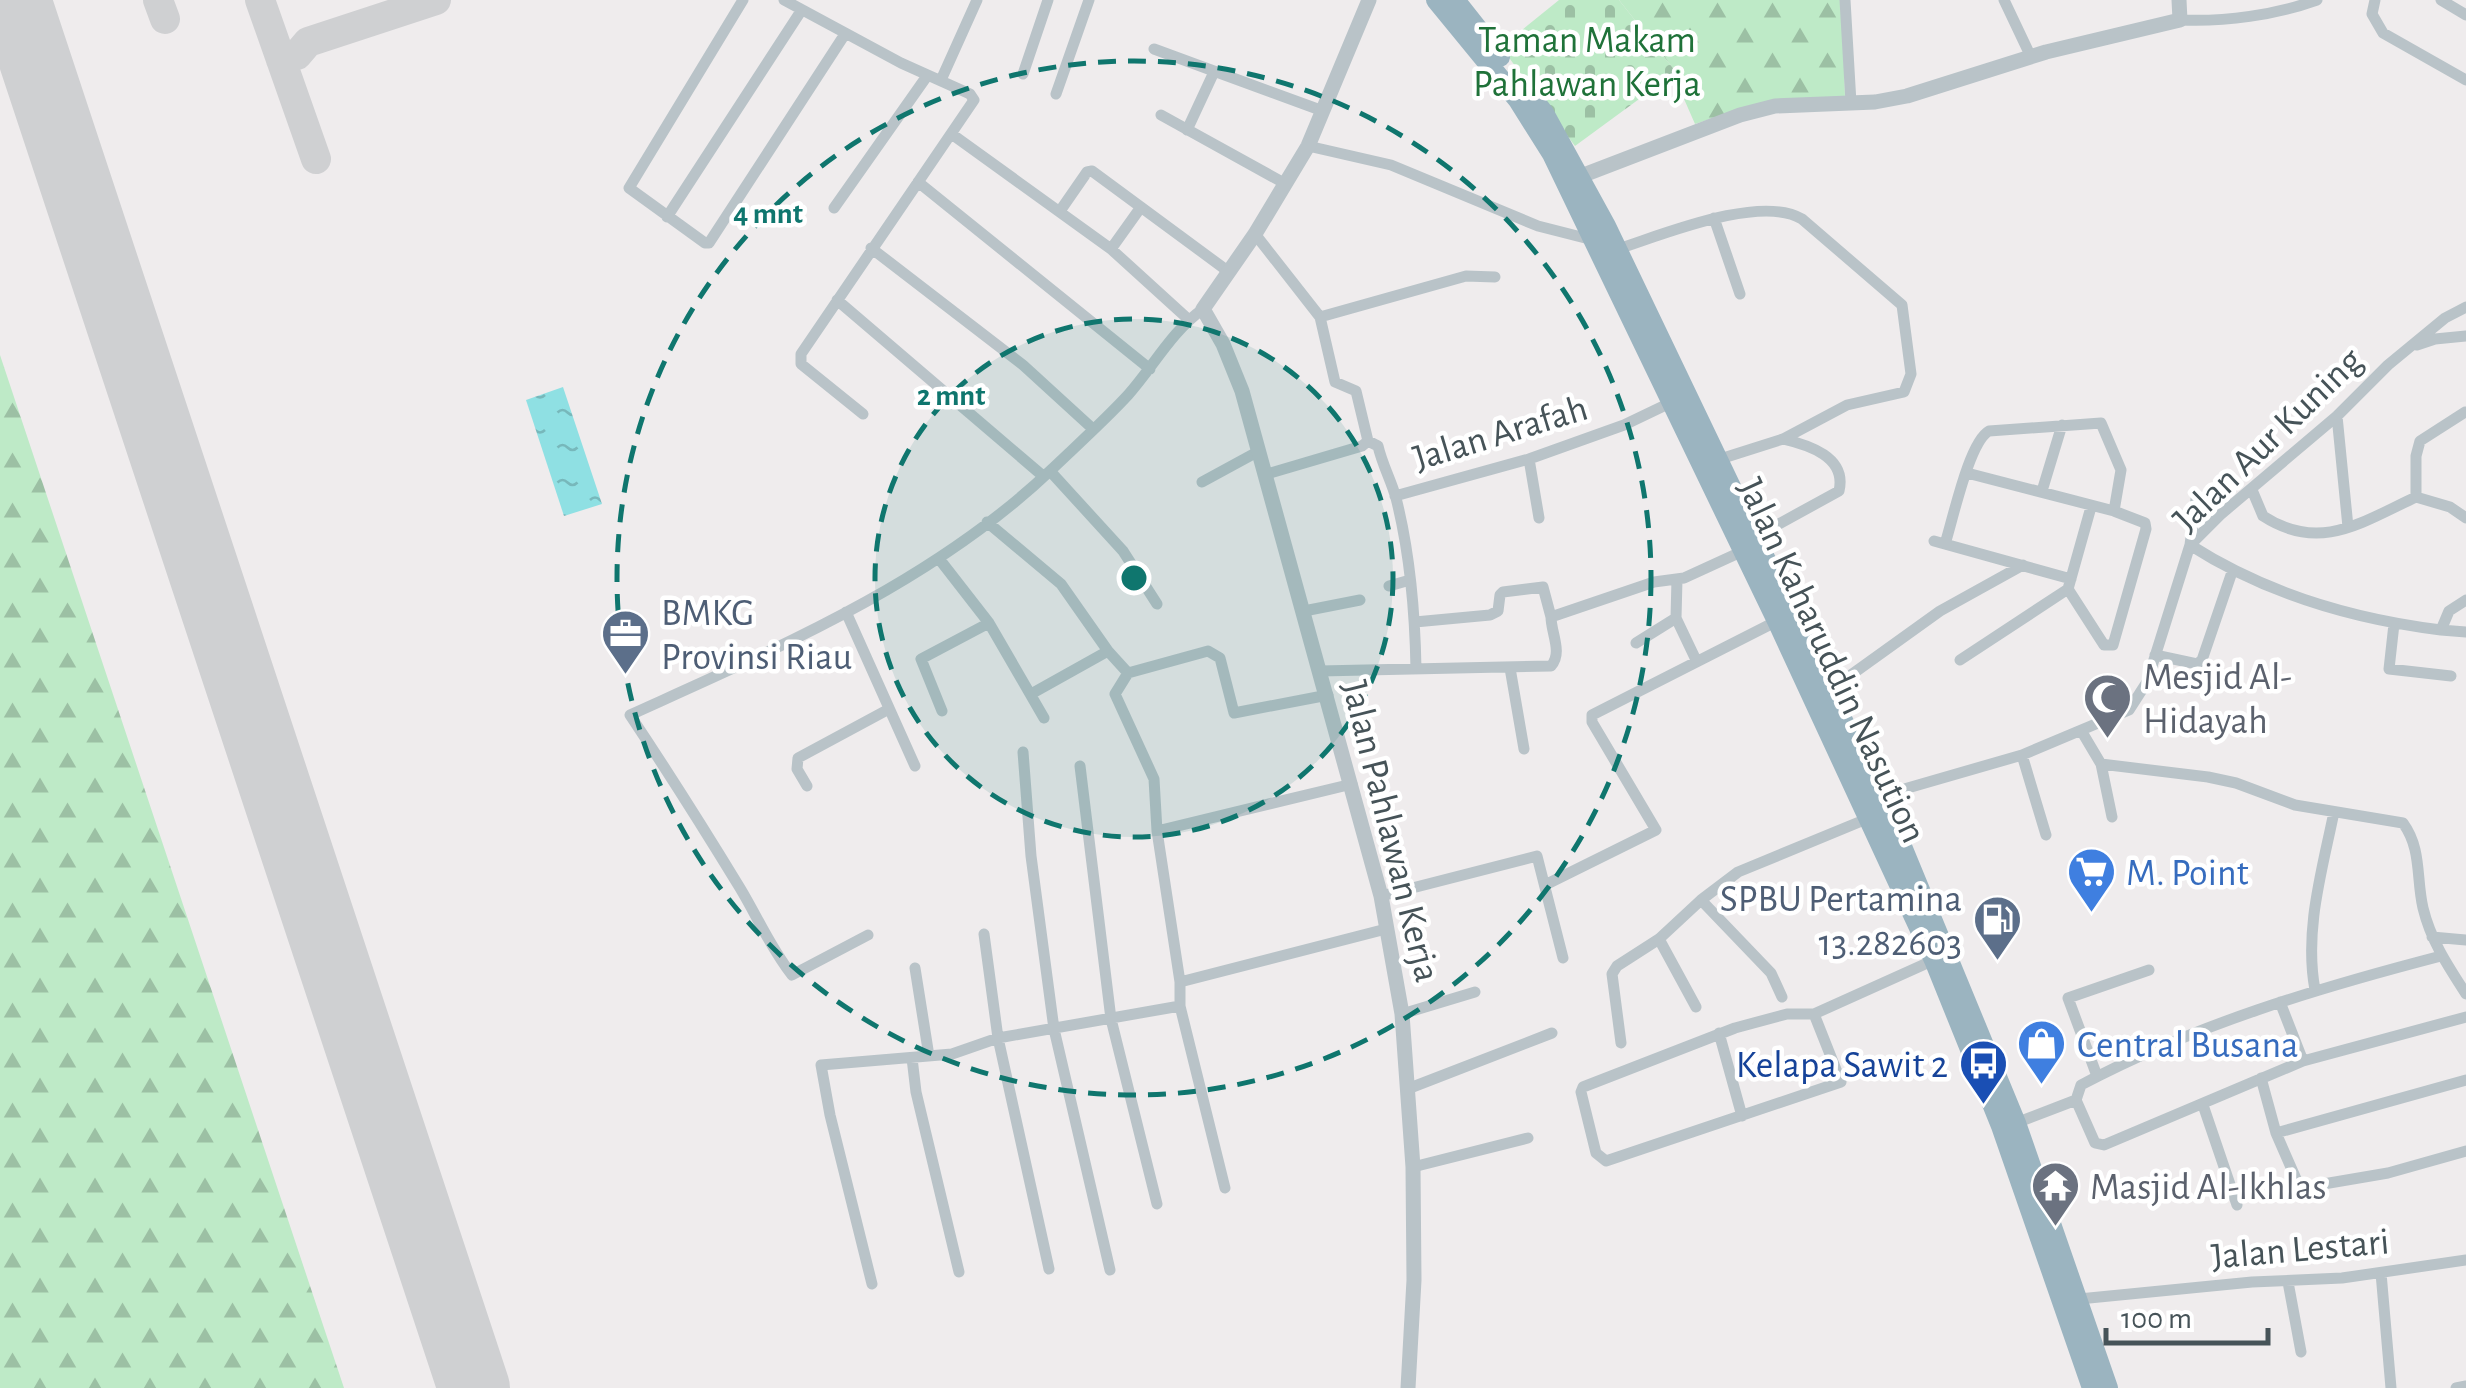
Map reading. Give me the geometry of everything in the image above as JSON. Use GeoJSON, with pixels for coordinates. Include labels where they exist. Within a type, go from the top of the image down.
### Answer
{"type":"FeatureCollection","features":[{"type":"Feature","properties":{"kind":"highway","name":"Jalan Kaharuddin Nasution"},"geometry":{"type":"LineString","coordinates":[[1436,0],[1518,100],[1552,154],[1717,460],[1778,620],[1934,960],[2016,1122],[2108,1388]]}},
{"type":"Feature","properties":{"kind":"highway","name":"Jalan Kaharuddin Nasution"},"geometry":{"type":"LineString","coordinates":[[1456,0],[1544,112],[1581,176],[1618,250],[1672,402],[1830,690],[1880,796],[1975,1041],[2092,1388]]}},
{"type":"Feature","properties":{"kind":"street"},"geometry":{"type":"LineString","coordinates":[[743,0],[629,188],[702,242],[709,243],[845,34]]}},
{"type":"Feature","properties":{"kind":"street"},"geometry":{"type":"LineString","coordinates":[[784,0],[974,100],[801,354],[800,360],[863,414]]}},
{"type":"Feature","properties":{"kind":"street"},"geometry":{"type":"LineString","coordinates":[[942,80],[976,0]]}},
{"type":"Feature","properties":{"kind":"street"},"geometry":{"type":"LineString","coordinates":[[1023,74],[1048,0]]}},
{"type":"Feature","properties":{"kind":"street"},"geometry":{"type":"LineString","coordinates":[[1056,94],[1089,0]]}},
{"type":"Feature","properties":{"kind":"street"},"geometry":{"type":"LineString","coordinates":[[868,935],[792,975],[693,810],[630,715],[812,632],[940,560],[1046,474],[1150,369],[1188,319],[1203,309],[1255,234],[1308,146],[1369,0]]}},
{"type":"Feature","properties":{"kind":"street"},"geometry":{"type":"LineString","coordinates":[[1845,0],[1851,103]]}},
{"type":"Feature","properties":{"kind":"street"},"geometry":{"type":"LineString","coordinates":[[2004,0],[2030,56]]}},
{"type":"Feature","properties":{"kind":"street"},"geometry":{"type":"LineString","coordinates":[[2180,0],[2180,20]]}},
{"type":"Feature","properties":{"kind":"street"},"geometry":{"type":"LineString","coordinates":[[1581,176],[1740,115],[1775,106],[1907,96],[2030,56],[2180,20],[2318,0]]}},
{"type":"Feature","properties":{"kind":"street"},"geometry":{"type":"LineString","coordinates":[[2375,0],[2372,14],[2383,33],[2466,80]]}},
{"type":"Feature","properties":{"kind":"street"},"geometry":{"type":"LineString","coordinates":[[2441,0],[2466,15]]}},
{"type":"Feature","properties":{"kind":"street"},"geometry":{"type":"LineString","coordinates":[[667,217],[802,12]]}},
{"type":"Feature","properties":{"kind":"street"},"geometry":{"type":"LineString","coordinates":[[1154,48],[1322,111]]}},
{"type":"Feature","properties":{"kind":"street"},"geometry":{"type":"LineString","coordinates":[[1187,130],[1214,72]]}},
{"type":"Feature","properties":{"kind":"street"},"geometry":{"type":"LineString","coordinates":[[834,208],[927,76]]}},
{"type":"Feature","properties":{"kind":"street"},"geometry":{"type":"LineString","coordinates":[[1161,115],[1284,183]]}},
{"type":"Feature","properties":{"kind":"street"},"geometry":{"type":"LineString","coordinates":[[953,135],[1111,249],[1188,319]]}},
{"type":"Feature","properties":{"kind":"street"},"geometry":{"type":"LineString","coordinates":[[1308,146],[1391,165],[1538,226],[1596,241]]}},
{"type":"Feature","properties":{"kind":"street"},"geometry":{"type":"LineString","coordinates":[[1060,211],[1090,170],[1229,272]]}},
{"type":"Feature","properties":{"kind":"street"},"geometry":{"type":"LineString","coordinates":[[918,182],[1150,369]]}},
{"type":"Feature","properties":{"kind":"street"},"geometry":{"type":"LineString","coordinates":[[1111,249],[1142,207]]}},
{"type":"Feature","properties":{"kind":"street"},"geometry":{"type":"LineString","coordinates":[[1618,250],[1732,214],[1794,214],[1902,304],[1912,374],[1904,392],[1847,405],[1783,438],[1717,460]]}},
{"type":"Feature","properties":{"kind":"street"},"geometry":{"type":"LineString","coordinates":[[1714,218],[1740,294]]}},
{"type":"Feature","properties":{"kind":"street"},"geometry":{"type":"LineString","coordinates":[[1255,234],[1320,317],[1335,382],[1356,392],[1368,441],[1378,446],[1395,496]]}},
{"type":"Feature","properties":{"kind":"street"},"geometry":{"type":"LineString","coordinates":[[871,248],[1023,365],[1092,429]]}},
{"type":"Feature","properties":{"kind":"street"},"geometry":{"type":"LineString","coordinates":[[1320,317],[1466,276],[1496,276]]}},
{"type":"Feature","properties":{"kind":"street"},"geometry":{"type":"LineString","coordinates":[[836,300],[858,314],[982,427],[1046,474],[1123,551],[1158,604]]}},
{"type":"Feature","properties":{"kind":"street","name":"Jalan Aur Kuning"},"geometry":{"type":"LineString","coordinates":[[1880,796],[2022,756],[2128,710],[2142,692],[2190,544],[2337,416],[2408,348],[2445,318],[2466,307]]}},
{"type":"Feature","properties":{"kind":"street","name":"Jalan Pahlawan Kerja"},"geometry":{"type":"LineString","coordinates":[[1203,309],[1235,371],[1267,474],[1381,896],[1402,1014],[1410,1088],[1414,1280],[1408,1388]]}},
{"type":"Feature","properties":{"kind":"street"},"geometry":{"type":"LineString","coordinates":[[2408,348],[2434,338],[2466,336]]}},
{"type":"Feature","properties":{"kind":"street","name":"Jalan Arafah"},"geometry":{"type":"LineString","coordinates":[[1416,669],[1410,580],[1395,496],[1529,459],[1624,425],[1672,402]]}},
{"type":"Feature","properties":{"kind":"street"},"geometry":{"type":"LineString","coordinates":[[2416,497],[2420,441],[2466,412]]}},
{"type":"Feature","properties":{"kind":"street"},"geometry":{"type":"LineString","coordinates":[[2337,416],[2348,527]]}},
{"type":"Feature","properties":{"kind":"street"},"geometry":{"type":"LineString","coordinates":[[1967,473],[2142,521],[2146,528],[2113,645],[2104,645],[2070,584],[2023,565],[1940,542],[1967,473],[1985,432],[2102,424],[2121,470],[2114,511]]}},
{"type":"Feature","properties":{"kind":"street"},"geometry":{"type":"LineString","coordinates":[[2042,491],[2062,425]]}},
{"type":"Feature","properties":{"kind":"street"},"geometry":{"type":"LineString","coordinates":[[1550,617],[1654,582],[1677,579],[1749,544],[1839,491],[1842,482],[1834,462],[1813,446],[1783,438]]}},
{"type":"Feature","properties":{"kind":"street"},"geometry":{"type":"LineString","coordinates":[[1267,474],[1368,441]]}},
{"type":"Feature","properties":{"kind":"street"},"geometry":{"type":"LineString","coordinates":[[1202,482],[1259,451]]}},
{"type":"Feature","properties":{"kind":"street"},"geometry":{"type":"LineString","coordinates":[[1529,459],[1539,518]]}},
{"type":"Feature","properties":{"kind":"street"},"geometry":{"type":"LineString","coordinates":[[2252,490],[2260,511],[2269,520],[2315,536],[2348,527],[2416,497],[2450,507],[2466,518]]}},
{"type":"Feature","properties":{"kind":"street"},"geometry":{"type":"LineString","coordinates":[[2196,499],[2190,544],[2232,572],[2302,598],[2394,624],[2466,632]]}},
{"type":"Feature","properties":{"kind":"street"},"geometry":{"type":"LineString","coordinates":[[2450,507],[2466,500]]}},
{"type":"Feature","properties":{"kind":"street"},"geometry":{"type":"LineString","coordinates":[[1960,660],[2070,584],[2091,507]]}},
{"type":"Feature","properties":{"kind":"street"},"geometry":{"type":"LineString","coordinates":[[987,522],[1061,584],[1128,673]]}},
{"type":"Feature","properties":{"kind":"street"},"geometry":{"type":"LineString","coordinates":[[940,560],[989,623],[1044,718]]}},
{"type":"Feature","properties":{"kind":"street"},"geometry":{"type":"LineString","coordinates":[[1830,690],[1940,611],[2023,565]]}},
{"type":"Feature","properties":{"kind":"street"},"geometry":{"type":"LineString","coordinates":[[2155,655],[2196,664],[2202,660],[2232,572]]}},
{"type":"Feature","properties":{"kind":"street"},"geometry":{"type":"LineString","coordinates":[[1677,579],[1676,618],[1696,660]]}},
{"type":"Feature","properties":{"kind":"street"},"geometry":{"type":"LineString","coordinates":[[1389,586],[1410,580]]}},
{"type":"Feature","properties":{"kind":"street"},"geometry":{"type":"LineString","coordinates":[[1320,671],[1510,668],[1555,663],[1557,649],[1543,587],[1503,592],[1498,612],[1490,615],[1415,622]]}},
{"type":"Feature","properties":{"kind":"street"},"geometry":{"type":"LineString","coordinates":[[1304,611],[1360,600]]}},
{"type":"Feature","properties":{"kind":"street"},"geometry":{"type":"LineString","coordinates":[[2441,630],[2449,611],[2466,600]]}},
{"type":"Feature","properties":{"kind":"street"},"geometry":{"type":"LineString","coordinates":[[846,612],[915,766]]}},
{"type":"Feature","properties":{"kind":"street"},"geometry":{"type":"LineString","coordinates":[[1636,643],[1676,618]]}},
{"type":"Feature","properties":{"kind":"street"},"geometry":{"type":"LineString","coordinates":[[1546,884],[1656,830],[1592,718],[1594,713],[1778,620]]}},
{"type":"Feature","properties":{"kind":"street"},"geometry":{"type":"LineString","coordinates":[[942,712],[921,659],[989,623]]}},
{"type":"Feature","properties":{"kind":"street"},"geometry":{"type":"LineString","coordinates":[[2394,624],[2388,669],[2451,676]]}},
{"type":"Feature","properties":{"kind":"street"},"geometry":{"type":"LineString","coordinates":[[1030,694],[1108,650]]}},
{"type":"Feature","properties":{"kind":"street"},"geometry":{"type":"LineString","coordinates":[[1225,1188],[1180,1006],[1153,776],[1115,694],[1128,673],[1208,652],[1220,658],[1234,712],[1328,695]]}},
{"type":"Feature","properties":{"kind":"street"},"geometry":{"type":"LineString","coordinates":[[1510,668],[1524,750]]}},
{"type":"Feature","properties":{"kind":"street"},"geometry":{"type":"LineString","coordinates":[[807,786],[796,769],[798,758],[889,709]]}},
{"type":"Feature","properties":{"kind":"street"},"geometry":{"type":"LineString","coordinates":[[2082,732],[2101,764],[2112,817]]}},
{"type":"Feature","properties":{"kind":"street"},"geometry":{"type":"LineString","coordinates":[[1023,752],[1054,1030],[1110,1270]]}},
{"type":"Feature","properties":{"kind":"street"},"geometry":{"type":"LineString","coordinates":[[2022,756],[2046,835]]}},
{"type":"Feature","properties":{"kind":"street"},"geometry":{"type":"LineString","coordinates":[[2101,764],[2208,777],[2295,805],[2403,823],[2412,837],[2422,904],[2432,938],[2466,994]]}},
{"type":"Feature","properties":{"kind":"street"},"geometry":{"type":"LineString","coordinates":[[1080,766],[1110,1019],[1157,1204]]}},
{"type":"Feature","properties":{"kind":"street"},"geometry":{"type":"LineString","coordinates":[[1157,831],[1352,784]]}},
{"type":"Feature","properties":{"kind":"street"},"geometry":{"type":"LineString","coordinates":[[2315,990],[2310,952],[2318,887],[2334,812]]}},
{"type":"Feature","properties":{"kind":"street"},"geometry":{"type":"LineString","coordinates":[[1621,1043],[1612,974],[1617,966],[1659,939],[1738,872],[1869,818]]}},
{"type":"Feature","properties":{"kind":"street"},"geometry":{"type":"LineString","coordinates":[[1381,896],[1535,856],[1540,860],[1562,958]]}},
{"type":"Feature","properties":{"kind":"street"},"geometry":{"type":"LineString","coordinates":[[1701,900],[1770,972],[1782,998]]}},
{"type":"Feature","properties":{"kind":"street"},"geometry":{"type":"LineString","coordinates":[[1180,982],[1386,929]]}},
{"type":"Feature","properties":{"kind":"street"},"geometry":{"type":"LineString","coordinates":[[984,934],[998,1038],[1049,1270]]}},
{"type":"Feature","properties":{"kind":"street"},"geometry":{"type":"LineString","coordinates":[[2432,938],[2466,940]]}},
{"type":"Feature","properties":{"kind":"street"},"geometry":{"type":"LineString","coordinates":[[1659,939],[1696,1007]]}},
{"type":"Feature","properties":{"kind":"street"},"geometry":{"type":"LineString","coordinates":[[2441,956],[2280,1002],[2097,1076],[2078,1087],[2076,1100],[2094,1143],[2100,1145],[2303,1061],[2466,1017]]}},
{"type":"Feature","properties":{"kind":"street"},"geometry":{"type":"LineString","coordinates":[[1814,1014],[1840,1082],[1606,1161],[1596,1153],[1584,1087],[1719,1033],[1787,1014],[1814,1014],[1934,960]]}},
{"type":"Feature","properties":{"kind":"street"},"geometry":{"type":"LineString","coordinates":[[914,968],[929,1056]]}},
{"type":"Feature","properties":{"kind":"street"},"geometry":{"type":"LineString","coordinates":[[2097,1076],[2068,998],[2149,970]]}},
{"type":"Feature","properties":{"kind":"street"},"geometry":{"type":"LineString","coordinates":[[1402,1014],[1475,992]]}},
{"type":"Feature","properties":{"kind":"street"},"geometry":{"type":"LineString","coordinates":[[2280,1002],[2303,1061]]}},
{"type":"Feature","properties":{"kind":"street"},"geometry":{"type":"LineString","coordinates":[[872,1284],[820,1066],[963,1052],[998,1038],[1180,1006]]}},
{"type":"Feature","properties":{"kind":"street"},"geometry":{"type":"LineString","coordinates":[[1410,1088],[1552,1033]]}},
{"type":"Feature","properties":{"kind":"street"},"geometry":{"type":"LineString","coordinates":[[1719,1033],[1742,1116]]}},
{"type":"Feature","properties":{"kind":"street"},"geometry":{"type":"LineString","coordinates":[[912,1058],[959,1272]]}},
{"type":"Feature","properties":{"kind":"street"},"geometry":{"type":"LineString","coordinates":[[2261,1078],[2276,1133],[2300,1188],[2388,1174],[2466,1151]]}},
{"type":"Feature","properties":{"kind":"street"},"geometry":{"type":"LineString","coordinates":[[2276,1133],[2466,1080]]}},
{"type":"Feature","properties":{"kind":"street"},"geometry":{"type":"LineString","coordinates":[[2016,1122],[2076,1100]]}},
{"type":"Feature","properties":{"kind":"street"},"geometry":{"type":"LineString","coordinates":[[2204,1105],[2237,1205]]}},
{"type":"Feature","properties":{"kind":"street"},"geometry":{"type":"LineString","coordinates":[[1413,1167],[1528,1138]]}},
{"type":"Feature","properties":{"kind":"street","name":"Jalan Lestari"},"geometry":{"type":"LineString","coordinates":[[2079,1300],[2381,1273],[2466,1260]]}},
{"type":"Feature","properties":{"kind":"street"},"geometry":{"type":"LineString","coordinates":[[2381,1273],[2391,1388]]}},
{"type":"Feature","properties":{"kind":"street"},"geometry":{"type":"LineString","coordinates":[[2288,1282],[2300,1352]]}},
{"type":"Feature","properties":{"kind":"street"},"geometry":{"type":"LineString","coordinates":[[2456,1388],[2466,1386]]}},
{"type":"Feature","properties":{"kind":"green space","name":"Taman Makam Pahlawan Kerja"},"geometry":{"type":"Polygon","coordinates":[[[1559,0],[1619,0],[1676,72],[1575,146],[1501,47],[1559,0]]]}},
{"type":"Feature","properties":{"kind":"green space"},"geometry":{"type":"Polygon","coordinates":[[[1619,0],[1842,0],[1845,97],[1737,110],[1695,124],[1676,72],[1619,0]]]}},
{"type":"Feature","properties":{"kind":"green space"},"geometry":{"type":"Polygon","coordinates":[[[0,355],[344,1388],[0,1388],[0,355]]]}},
{"type":"Feature","properties":{"kind":"water"},"geometry":{"type":"Polygon","coordinates":[[[563,387],[602,504],[564,516],[526,400],[563,387]]]}},
{"type":"Feature","properties":{"kind":"taxiway"},"geometry":{"type":"LineString","coordinates":[[158,0],[165,19]]}},
{"type":"Feature","properties":{"kind":"taxiway"},"geometry":{"type":"LineString","coordinates":[[260,0],[316,159]]}},
{"type":"Feature","properties":{"kind":"taxiway"},"geometry":{"type":"LineString","coordinates":[[281,60],[297,55],[308,42],[436,0]]}},
{"type":"Feature","properties":{"kind":"runway"},"geometry":{"type":"LineString","coordinates":[[15,0],[474,1388]]}},
{"type":"Feature","properties":{"kind":"place","name":"BMKG Provinsi Riau"},"geometry":{"type":"Point","coordinates":[626,676]}},
{"type":"Feature","properties":{"kind":"place","name":"Mesjid Al- Hidayah"},"geometry":{"type":"Point","coordinates":[2108,740]}},
{"type":"Feature","properties":{"kind":"place","name":"M. Point"},"geometry":{"type":"Point","coordinates":[2091,914]}},
{"type":"Feature","properties":{"kind":"place","name":"SPBU Pertamina 13.282603"},"geometry":{"type":"Point","coordinates":[1997,962]}},
{"type":"Feature","properties":{"kind":"place","name":"Central Busana"},"geometry":{"type":"Point","coordinates":[2042,1086]}},
{"type":"Feature","properties":{"kind":"place","name":"Kelapa Sawit 2"},"geometry":{"type":"Point","coordinates":[1983,1106]}},
{"type":"Feature","properties":{"kind":"place","name":"Masjid Al-Ikhlas"},"geometry":{"type":"Point","coordinates":[2055,1228]}}]}
